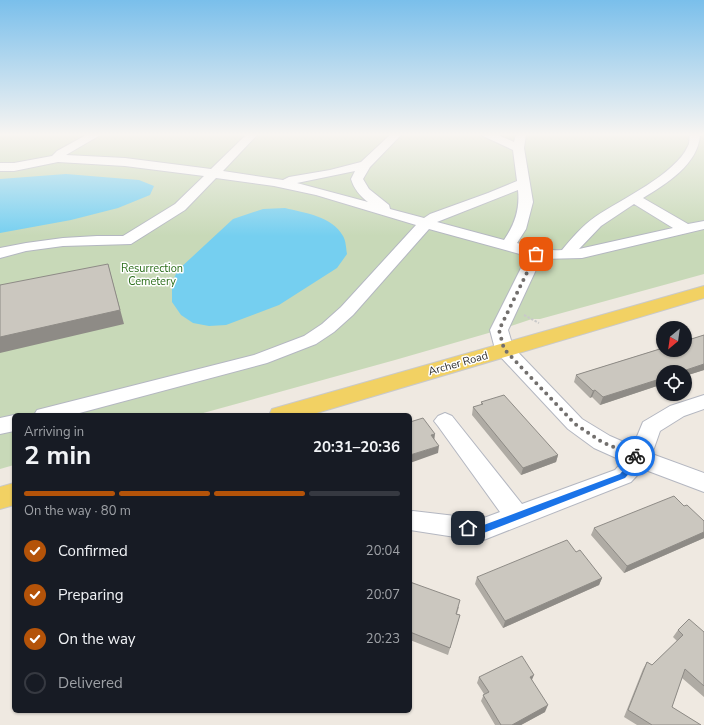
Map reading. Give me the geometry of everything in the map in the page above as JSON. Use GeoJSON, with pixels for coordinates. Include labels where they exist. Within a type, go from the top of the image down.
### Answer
{"type":"FeatureCollection","features":[{"type":"Feature","properties":{"kind":"main road","name":"Archer Road"},"geometry":{"type":"LineString","coordinates":[[288,413],[704,292]]}},
{"type":"Feature","properties":{"kind":"main road"},"geometry":{"type":"LineString","coordinates":[[0,498],[12,495]]}},
{"type":"Feature","properties":{"kind":"street"},"geometry":{"type":"LineString","coordinates":[[172,168],[274,182],[319,192],[536,254],[553,255],[582,252],[704,225]]}},
{"type":"Feature","properties":{"kind":"street"},"geometry":{"type":"LineString","coordinates":[[0,253],[63,242],[97,240],[126,241],[180,207],[219,168]]}},
{"type":"Feature","properties":{"kind":"street"},"geometry":{"type":"LineString","coordinates":[[274,182],[311,178],[356,168]]}},
{"type":"Feature","properties":{"kind":"street"},"geometry":{"type":"LineString","coordinates":[[364,168],[357,179],[358,184],[364,191],[390,212]]}},
{"type":"Feature","properties":{"kind":"street"},"geometry":{"type":"LineString","coordinates":[[508,245],[519,229],[526,202],[522,168]]}},
{"type":"Feature","properties":{"kind":"street"},"geometry":{"type":"LineString","coordinates":[[567,254],[585,233],[600,219],[635,199],[677,168]]}},
{"type":"Feature","properties":{"kind":"street"},"geometry":{"type":"LineString","coordinates":[[52,413],[260,360],[310,340],[328,328],[348,311],[426,223],[435,217],[493,196],[524,182]]}},
{"type":"Feature","properties":{"kind":"street"},"geometry":{"type":"LineString","coordinates":[[635,199],[685,229]]}},
{"type":"Feature","properties":{"kind":"street"},"geometry":{"type":"LineString","coordinates":[[536,254],[499,330],[504,349],[575,424],[602,442],[704,483]]}},
{"type":"Feature","properties":{"kind":"street"},"geometry":{"type":"LineString","coordinates":[[413,521],[481,530],[623,476],[639,458],[651,427],[677,411],[704,402]]}},
{"type":"Feature","properties":{"kind":"street"},"geometry":{"type":"LineString","coordinates":[[445,421],[517,516]]}},
{"type":"Feature","properties":{"kind":"street"},"geometry":{"type":"LineString","coordinates":[[0,426],[12,423]]}},
{"type":"Feature","properties":{"kind":"path"},"geometry":{"type":"LineString","coordinates":[[524,315],[539,323]]}},
{"type":"Feature","properties":{"kind":"green space","name":"Resurrection Cemetery"},"geometry":{"type":"Polygon","coordinates":[[[0,168],[704,168],[704,274],[540,319],[532,319],[395,360],[203,413],[12,413],[12,466],[0,469],[0,168]]]}},
{"type":"Feature","properties":{"kind":"water"},"geometry":{"type":"Polygon","coordinates":[[[66,174],[139,180],[154,186],[150,195],[118,208],[71,220],[0,233],[0,179],[66,174]]]}},
{"type":"Feature","properties":{"kind":"water"},"geometry":{"type":"Polygon","coordinates":[[[285,208],[317,216],[338,229],[345,240],[347,254],[337,268],[279,305],[226,325],[209,326],[193,323],[181,315],[172,302],[172,282],[178,270],[233,219],[263,209],[285,208]]]}},
{"type":"Feature","properties":{"kind":"building"},"geometry":{"type":"Polygon","coordinates":[[[108,264],[120,310],[0,337],[0,285],[108,264]]]}},
{"type":"Feature","properties":{"kind":"building"},"geometry":{"type":"Polygon","coordinates":[[[704,335],[704,364],[692,368],[692,365],[656,365],[656,380],[603,397],[595,390],[593,391],[576,375],[656,350],[656,357],[692,357],[692,339],[704,335]]]}},
{"type":"Feature","properties":{"kind":"building"},"geometry":{"type":"Polygon","coordinates":[[[504,395],[558,455],[523,468],[473,407],[483,404],[481,402],[504,395]]]}},
{"type":"Feature","properties":{"kind":"building"},"geometry":{"type":"Polygon","coordinates":[[[423,418],[435,434],[431,435],[439,446],[412,454],[412,421],[423,418]]]}},
{"type":"Feature","properties":{"kind":"building"},"geometry":{"type":"Polygon","coordinates":[[[674,496],[684,506],[687,505],[704,521],[704,532],[627,566],[594,528],[674,496]]]}},
{"type":"Feature","properties":{"kind":"building"},"geometry":{"type":"Polygon","coordinates":[[[567,540],[576,552],[580,550],[602,578],[505,621],[477,577],[567,540]]]}},
{"type":"Feature","properties":{"kind":"building"},"geometry":{"type":"Polygon","coordinates":[[[412,583],[460,600],[456,614],[460,615],[450,648],[412,633],[412,583]]]}},
{"type":"Feature","properties":{"kind":"building"},"geometry":{"type":"Polygon","coordinates":[[[689,619],[704,632],[704,686],[685,669],[672,707],[701,725],[652,725],[628,710],[647,662],[652,665],[683,635],[678,630],[689,619]]]}},
{"type":"Feature","properties":{"kind":"building"},"geometry":{"type":"Polygon","coordinates":[[[522,656],[534,675],[530,677],[548,705],[512,725],[501,725],[483,695],[489,692],[479,677],[522,656]]]}},
{"type":"Feature","properties":{"kind":"way so far"},"geometry":{"type":"LineString","coordinates":[[536,254],[499,330],[504,349],[575,424],[602,442],[635,456]]}},
{"type":"Feature","properties":{"kind":"route"},"geometry":{"type":"LineString","coordinates":[[468,528],[481,530],[623,476],[639,458],[635,456]]}}]}
